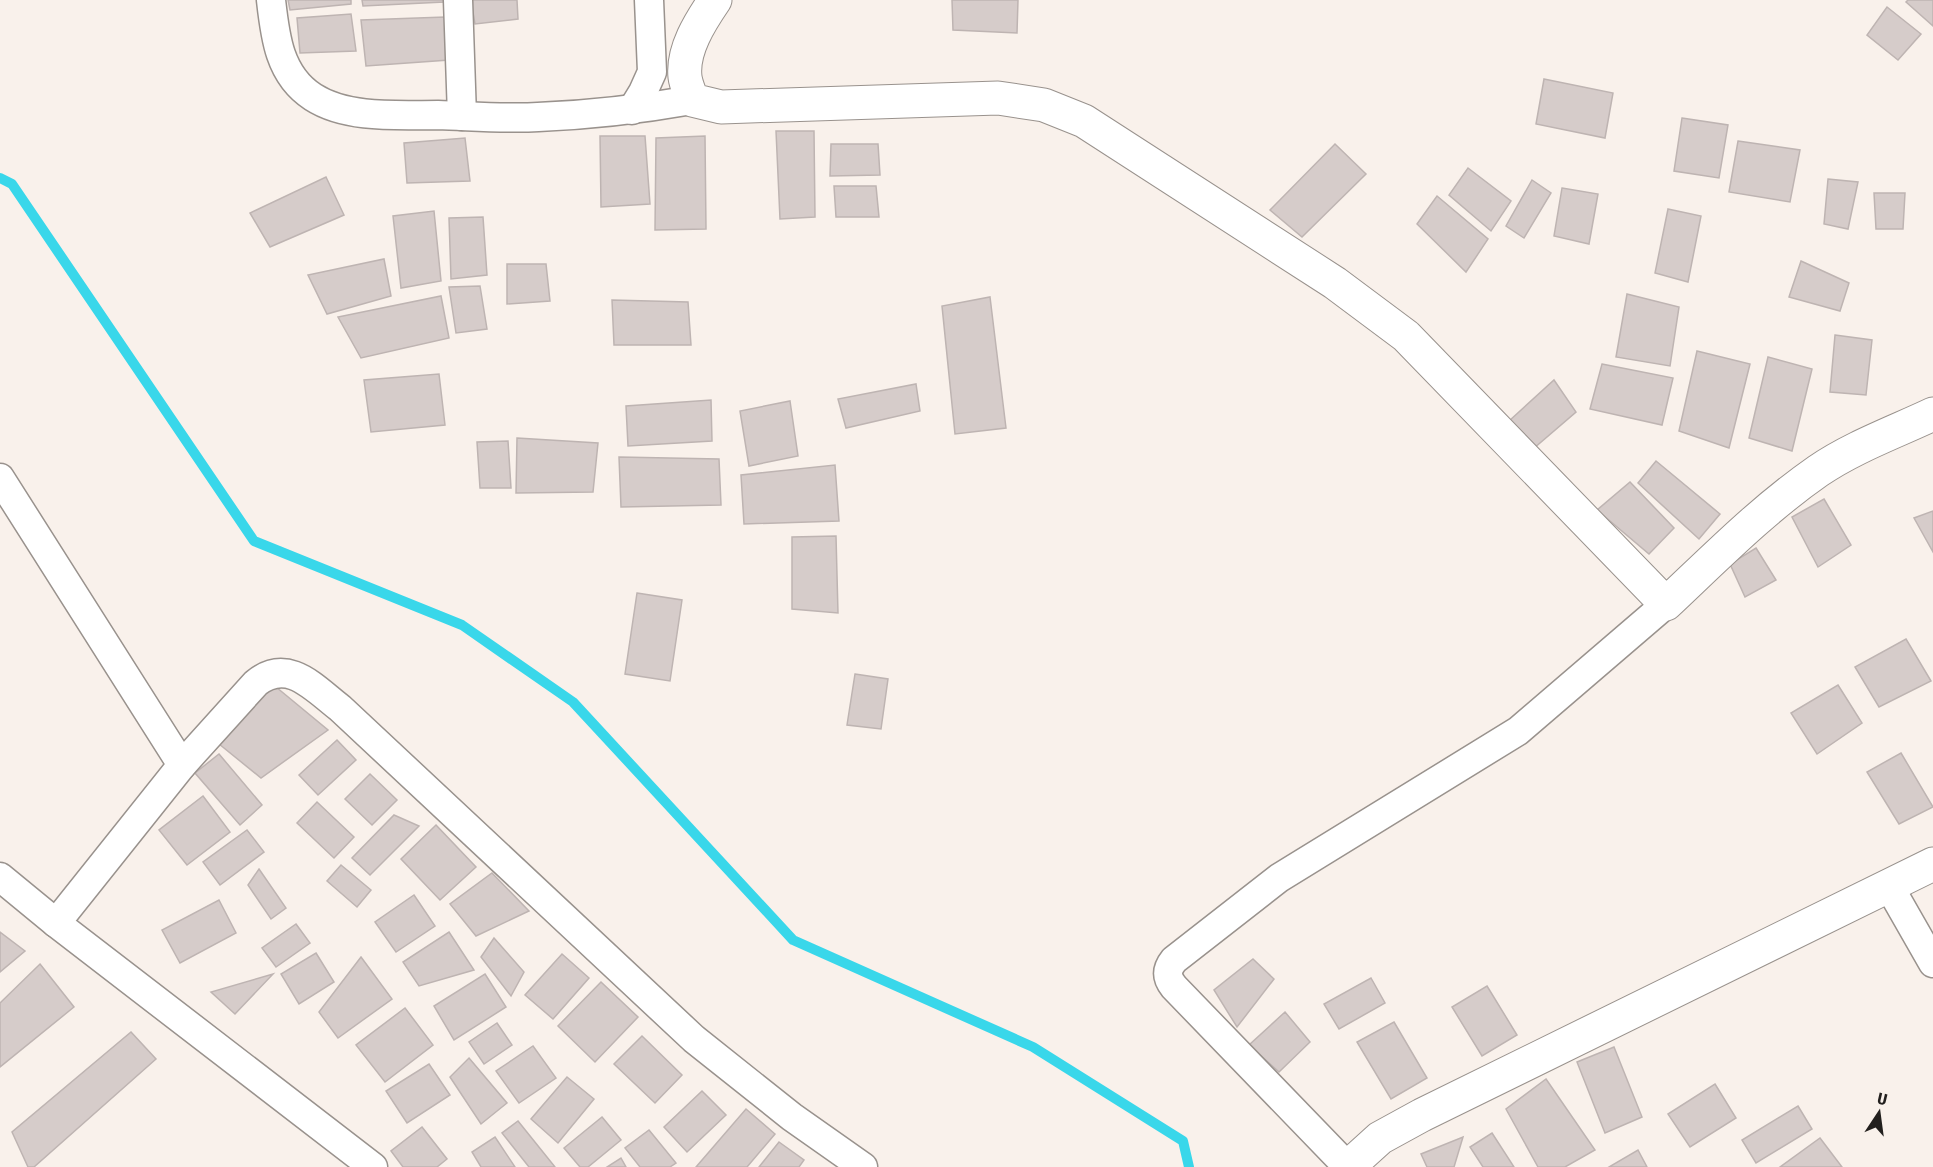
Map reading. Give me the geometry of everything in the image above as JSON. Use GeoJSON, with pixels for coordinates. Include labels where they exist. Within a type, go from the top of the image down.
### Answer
{"type":"FeatureCollection","features":[{"type":"Feature","properties":{"kind":"street"},"geometry":{"type":"LineString","coordinates":[[271,0],[274,34],[281,58],[294,80],[312,96],[333,106],[362,112],[536,118],[632,110],[692,100],[721,107],[998,98],[1044,105],[1084,121],[1335,283],[1406,336],[1665,604]]}},
{"type":"Feature","properties":{"kind":"street"},"geometry":{"type":"LineString","coordinates":[[458,0],[462,116]]}},
{"type":"Feature","properties":{"kind":"street"},"geometry":{"type":"LineString","coordinates":[[632,110],[652,72],[649,0]]}},
{"type":"Feature","properties":{"kind":"street"},"geometry":{"type":"LineString","coordinates":[[692,100],[685,80],[685,65],[689,48],[706,14],[716,0]]}},
{"type":"Feature","properties":{"kind":"street"},"geometry":{"type":"LineString","coordinates":[[1933,414],[1819,470],[1762,514],[1665,604],[1518,731],[1279,878],[1174,960],[1168,967],[1169,981],[1348,1167],[1380,1138],[1431,1110],[1933,864]]}},
{"type":"Feature","properties":{"kind":"street"},"geometry":{"type":"LineString","coordinates":[[0,478],[182,765]]}},
{"type":"Feature","properties":{"kind":"street"},"geometry":{"type":"LineString","coordinates":[[57,923],[182,765],[256,683],[267,674],[285,673],[301,679],[340,708],[694,1038],[792,1117],[863,1167]]}},
{"type":"Feature","properties":{"kind":"street"},"geometry":{"type":"LineString","coordinates":[[0,877],[373,1167]]}},
{"type":"Feature","properties":{"kind":"street"},"geometry":{"type":"LineString","coordinates":[[1888,886],[1933,963]]}},
{"type":"Feature","properties":{"kind":"building"},"geometry":{"type":"Polygon","coordinates":[[[288,0],[351,0],[351,4],[290,10],[288,0]]]}},
{"type":"Feature","properties":{"kind":"building"},"geometry":{"type":"Polygon","coordinates":[[[362,0],[444,0],[444,2],[363,6],[362,0]]]}},
{"type":"Feature","properties":{"kind":"building"},"geometry":{"type":"Polygon","coordinates":[[[471,0],[517,0],[518,19],[475,24],[471,0]]]}},
{"type":"Feature","properties":{"kind":"building"},"geometry":{"type":"Polygon","coordinates":[[[952,0],[1018,0],[1017,33],[953,30],[952,0]]]}},
{"type":"Feature","properties":{"kind":"building"},"geometry":{"type":"Polygon","coordinates":[[[1908,0],[1933,0],[1933,26],[1906,2],[1908,0]]]}},
{"type":"Feature","properties":{"kind":"building"},"geometry":{"type":"Polygon","coordinates":[[[1887,7],[1921,34],[1898,60],[1867,35],[1887,7]]]}},
{"type":"Feature","properties":{"kind":"building"},"geometry":{"type":"Polygon","coordinates":[[[351,14],[356,51],[300,53],[297,18],[351,14]]]}},
{"type":"Feature","properties":{"kind":"building"},"geometry":{"type":"Polygon","coordinates":[[[445,17],[449,60],[366,66],[361,20],[445,17]]]}},
{"type":"Feature","properties":{"kind":"building"},"geometry":{"type":"Polygon","coordinates":[[[1544,79],[1613,93],[1605,138],[1536,124],[1544,79]]]}},
{"type":"Feature","properties":{"kind":"building"},"geometry":{"type":"Polygon","coordinates":[[[1682,118],[1728,125],[1719,178],[1674,171],[1682,118]]]}},
{"type":"Feature","properties":{"kind":"building"},"geometry":{"type":"Polygon","coordinates":[[[776,131],[814,131],[815,217],[780,219],[776,131]]]}},
{"type":"Feature","properties":{"kind":"building"},"geometry":{"type":"Polygon","coordinates":[[[600,136],[645,136],[650,204],[601,207],[600,136]]]}},
{"type":"Feature","properties":{"kind":"building"},"geometry":{"type":"Polygon","coordinates":[[[705,136],[706,229],[655,230],[656,138],[705,136]]]}},
{"type":"Feature","properties":{"kind":"building"},"geometry":{"type":"Polygon","coordinates":[[[465,138],[470,181],[407,183],[404,143],[465,138]]]}},
{"type":"Feature","properties":{"kind":"building"},"geometry":{"type":"Polygon","coordinates":[[[1738,141],[1800,150],[1790,202],[1729,192],[1738,141]]]}},
{"type":"Feature","properties":{"kind":"building"},"geometry":{"type":"Polygon","coordinates":[[[831,144],[878,144],[880,175],[830,176],[831,144]]]}},
{"type":"Feature","properties":{"kind":"building"},"geometry":{"type":"Polygon","coordinates":[[[1335,144],[1366,174],[1302,237],[1270,210],[1335,144]]]}},
{"type":"Feature","properties":{"kind":"building"},"geometry":{"type":"Polygon","coordinates":[[[1468,168],[1511,201],[1491,231],[1449,195],[1468,168]]]}},
{"type":"Feature","properties":{"kind":"building"},"geometry":{"type":"Polygon","coordinates":[[[326,177],[344,215],[270,247],[250,213],[326,177]]]}},
{"type":"Feature","properties":{"kind":"building"},"geometry":{"type":"Polygon","coordinates":[[[1828,179],[1858,182],[1848,229],[1824,224],[1828,179]]]}},
{"type":"Feature","properties":{"kind":"building"},"geometry":{"type":"Polygon","coordinates":[[[1532,180],[1551,193],[1524,238],[1506,226],[1532,180]]]}},
{"type":"Feature","properties":{"kind":"building"},"geometry":{"type":"Polygon","coordinates":[[[834,186],[876,186],[879,217],[836,217],[834,186]]]}},
{"type":"Feature","properties":{"kind":"building"},"geometry":{"type":"Polygon","coordinates":[[[1562,188],[1598,194],[1589,244],[1554,236],[1562,188]]]}},
{"type":"Feature","properties":{"kind":"building"},"geometry":{"type":"Polygon","coordinates":[[[1874,193],[1905,193],[1903,229],[1876,229],[1874,193]]]}},
{"type":"Feature","properties":{"kind":"building"},"geometry":{"type":"Polygon","coordinates":[[[1437,196],[1488,239],[1466,272],[1417,224],[1437,196]]]}},
{"type":"Feature","properties":{"kind":"building"},"geometry":{"type":"Polygon","coordinates":[[[1668,209],[1701,216],[1688,282],[1655,273],[1668,209]]]}},
{"type":"Feature","properties":{"kind":"building"},"geometry":{"type":"Polygon","coordinates":[[[434,211],[441,281],[401,288],[393,216],[434,211]]]}},
{"type":"Feature","properties":{"kind":"building"},"geometry":{"type":"Polygon","coordinates":[[[483,217],[487,275],[451,279],[449,218],[483,217]]]}},
{"type":"Feature","properties":{"kind":"building"},"geometry":{"type":"Polygon","coordinates":[[[384,259],[391,296],[327,314],[308,275],[384,259]]]}},
{"type":"Feature","properties":{"kind":"building"},"geometry":{"type":"Polygon","coordinates":[[[1801,261],[1849,283],[1840,311],[1789,297],[1801,261]]]}},
{"type":"Feature","properties":{"kind":"building"},"geometry":{"type":"Polygon","coordinates":[[[507,264],[546,264],[550,301],[507,304],[507,264]]]}},
{"type":"Feature","properties":{"kind":"building"},"geometry":{"type":"Polygon","coordinates":[[[480,286],[487,329],[456,333],[449,287],[480,286]]]}},
{"type":"Feature","properties":{"kind":"building"},"geometry":{"type":"Polygon","coordinates":[[[1627,294],[1679,307],[1670,366],[1616,357],[1627,294]]]}},
{"type":"Feature","properties":{"kind":"building"},"geometry":{"type":"Polygon","coordinates":[[[441,296],[449,338],[361,358],[338,317],[441,296]]]}},
{"type":"Feature","properties":{"kind":"building"},"geometry":{"type":"Polygon","coordinates":[[[990,297],[1006,428],[955,434],[942,306],[990,297]]]}},
{"type":"Feature","properties":{"kind":"building"},"geometry":{"type":"Polygon","coordinates":[[[612,300],[688,302],[691,345],[614,345],[612,300]]]}},
{"type":"Feature","properties":{"kind":"building"},"geometry":{"type":"Polygon","coordinates":[[[1835,335],[1872,340],[1866,395],[1830,392],[1835,335]]]}},
{"type":"Feature","properties":{"kind":"building"},"geometry":{"type":"Polygon","coordinates":[[[1697,351],[1750,364],[1729,448],[1679,431],[1697,351]]]}},
{"type":"Feature","properties":{"kind":"building"},"geometry":{"type":"Polygon","coordinates":[[[1768,357],[1812,369],[1792,451],[1749,438],[1768,357]]]}},
{"type":"Feature","properties":{"kind":"building"},"geometry":{"type":"Polygon","coordinates":[[[1602,364],[1673,378],[1662,425],[1590,409],[1602,364]]]}},
{"type":"Feature","properties":{"kind":"building"},"geometry":{"type":"Polygon","coordinates":[[[439,374],[445,425],[371,432],[364,380],[439,374]]]}},
{"type":"Feature","properties":{"kind":"building"},"geometry":{"type":"Polygon","coordinates":[[[1554,380],[1576,412],[1533,449],[1509,421],[1554,380]]]}},
{"type":"Feature","properties":{"kind":"building"},"geometry":{"type":"Polygon","coordinates":[[[916,384],[920,411],[846,428],[838,399],[916,384]]]}},
{"type":"Feature","properties":{"kind":"building"},"geometry":{"type":"Polygon","coordinates":[[[711,400],[712,441],[628,446],[626,406],[711,400]]]}},
{"type":"Feature","properties":{"kind":"building"},"geometry":{"type":"Polygon","coordinates":[[[790,401],[798,456],[749,466],[740,411],[790,401]]]}},
{"type":"Feature","properties":{"kind":"building"},"geometry":{"type":"Polygon","coordinates":[[[517,438],[598,443],[593,492],[516,493],[517,438]]]}},
{"type":"Feature","properties":{"kind":"building"},"geometry":{"type":"Polygon","coordinates":[[[508,441],[511,488],[480,488],[477,442],[508,441]]]}},
{"type":"Feature","properties":{"kind":"building"},"geometry":{"type":"Polygon","coordinates":[[[619,457],[719,459],[721,505],[621,507],[619,457]]]}},
{"type":"Feature","properties":{"kind":"building"},"geometry":{"type":"Polygon","coordinates":[[[1656,461],[1720,514],[1699,539],[1638,483],[1656,461]]]}},
{"type":"Feature","properties":{"kind":"building"},"geometry":{"type":"Polygon","coordinates":[[[835,465],[839,521],[744,524],[741,475],[835,465]]]}},
{"type":"Feature","properties":{"kind":"building"},"geometry":{"type":"Polygon","coordinates":[[[1630,482],[1674,528],[1649,554],[1597,510],[1630,482]]]}},
{"type":"Feature","properties":{"kind":"building"},"geometry":{"type":"Polygon","coordinates":[[[1824,499],[1851,545],[1818,567],[1792,517],[1824,499]]]}},
{"type":"Feature","properties":{"kind":"building"},"geometry":{"type":"Polygon","coordinates":[[[1933,511],[1933,552],[1914,518],[1933,511]]]}},
{"type":"Feature","properties":{"kind":"building"},"geometry":{"type":"Polygon","coordinates":[[[836,536],[838,613],[792,609],[792,537],[836,536]]]}},
{"type":"Feature","properties":{"kind":"building"},"geometry":{"type":"Polygon","coordinates":[[[1756,548],[1776,580],[1745,597],[1730,564],[1756,548]]]}},
{"type":"Feature","properties":{"kind":"building"},"geometry":{"type":"Polygon","coordinates":[[[637,593],[682,600],[670,681],[625,674],[637,593]]]}},
{"type":"Feature","properties":{"kind":"building"},"geometry":{"type":"Polygon","coordinates":[[[1906,639],[1931,681],[1879,707],[1855,667],[1906,639]]]}},
{"type":"Feature","properties":{"kind":"building"},"geometry":{"type":"Polygon","coordinates":[[[855,674],[888,679],[881,729],[847,725],[855,674]]]}},
{"type":"Feature","properties":{"kind":"building"},"geometry":{"type":"Polygon","coordinates":[[[270,682],[328,730],[261,778],[219,744],[270,682]]]}},
{"type":"Feature","properties":{"kind":"building"},"geometry":{"type":"Polygon","coordinates":[[[1838,685],[1862,723],[1817,754],[1791,713],[1838,685]]]}},
{"type":"Feature","properties":{"kind":"building"},"geometry":{"type":"Polygon","coordinates":[[[337,740],[356,760],[318,795],[299,775],[337,740]]]}},
{"type":"Feature","properties":{"kind":"building"},"geometry":{"type":"Polygon","coordinates":[[[1901,753],[1933,807],[1899,824],[1867,772],[1901,753]]]}},
{"type":"Feature","properties":{"kind":"building"},"geometry":{"type":"Polygon","coordinates":[[[219,754],[262,805],[240,825],[195,773],[219,754]]]}},
{"type":"Feature","properties":{"kind":"building"},"geometry":{"type":"Polygon","coordinates":[[[370,774],[397,800],[372,825],[345,799],[370,774]]]}},
{"type":"Feature","properties":{"kind":"building"},"geometry":{"type":"Polygon","coordinates":[[[203,796],[230,832],[187,865],[159,830],[203,796]]]}},
{"type":"Feature","properties":{"kind":"building"},"geometry":{"type":"Polygon","coordinates":[[[317,802],[354,837],[334,858],[297,823],[317,802]]]}},
{"type":"Feature","properties":{"kind":"building"},"geometry":{"type":"Polygon","coordinates":[[[394,815],[419,826],[370,875],[352,858],[394,815]]]}},
{"type":"Feature","properties":{"kind":"building"},"geometry":{"type":"Polygon","coordinates":[[[436,825],[476,867],[440,900],[401,859],[436,825]]]}},
{"type":"Feature","properties":{"kind":"building"},"geometry":{"type":"Polygon","coordinates":[[[247,830],[264,852],[220,885],[203,862],[247,830]]]}},
{"type":"Feature","properties":{"kind":"building"},"geometry":{"type":"Polygon","coordinates":[[[341,865],[371,890],[357,907],[327,881],[341,865]]]}},
{"type":"Feature","properties":{"kind":"building"},"geometry":{"type":"Polygon","coordinates":[[[259,869],[286,908],[271,919],[248,885],[259,869]]]}},
{"type":"Feature","properties":{"kind":"building"},"geometry":{"type":"Polygon","coordinates":[[[492,873],[529,911],[476,936],[450,904],[492,873]]]}},
{"type":"Feature","properties":{"kind":"building"},"geometry":{"type":"Polygon","coordinates":[[[414,895],[435,926],[396,952],[375,922],[414,895]]]}},
{"type":"Feature","properties":{"kind":"building"},"geometry":{"type":"Polygon","coordinates":[[[219,900],[236,933],[180,963],[162,930],[219,900]]]}},
{"type":"Feature","properties":{"kind":"building"},"geometry":{"type":"Polygon","coordinates":[[[296,924],[310,943],[276,967],[262,948],[296,924]]]}},
{"type":"Feature","properties":{"kind":"building"},"geometry":{"type":"Polygon","coordinates":[[[0,932],[25,951],[0,972],[0,932]]]}},
{"type":"Feature","properties":{"kind":"building"},"geometry":{"type":"Polygon","coordinates":[[[449,932],[474,970],[419,986],[403,962],[449,932]]]}},
{"type":"Feature","properties":{"kind":"building"},"geometry":{"type":"Polygon","coordinates":[[[494,938],[524,972],[511,996],[481,957],[494,938]]]}},
{"type":"Feature","properties":{"kind":"building"},"geometry":{"type":"Polygon","coordinates":[[[316,953],[334,982],[299,1004],[281,974],[316,953]]]}},
{"type":"Feature","properties":{"kind":"building"},"geometry":{"type":"Polygon","coordinates":[[[562,954],[589,978],[553,1019],[525,995],[562,954]]]}},
{"type":"Feature","properties":{"kind":"building"},"geometry":{"type":"Polygon","coordinates":[[[361,957],[392,999],[338,1038],[319,1012],[361,957]]]}},
{"type":"Feature","properties":{"kind":"building"},"geometry":{"type":"Polygon","coordinates":[[[1253,959],[1274,979],[1237,1027],[1214,990],[1253,959]]]}},
{"type":"Feature","properties":{"kind":"building"},"geometry":{"type":"Polygon","coordinates":[[[40,964],[74,1007],[0,1067],[0,1003],[40,964]]]}},
{"type":"Feature","properties":{"kind":"building"},"geometry":{"type":"Polygon","coordinates":[[[273,974],[235,1014],[211,992],[273,974]]]}},
{"type":"Feature","properties":{"kind":"building"},"geometry":{"type":"Polygon","coordinates":[[[485,974],[506,1007],[454,1040],[434,1006],[485,974]]]}},
{"type":"Feature","properties":{"kind":"building"},"geometry":{"type":"Polygon","coordinates":[[[1371,978],[1385,1003],[1339,1029],[1324,1004],[1371,978]]]}},
{"type":"Feature","properties":{"kind":"building"},"geometry":{"type":"Polygon","coordinates":[[[601,982],[638,1017],[595,1062],[558,1026],[601,982]]]}},
{"type":"Feature","properties":{"kind":"building"},"geometry":{"type":"Polygon","coordinates":[[[1487,986],[1517,1035],[1482,1056],[1452,1007],[1487,986]]]}},
{"type":"Feature","properties":{"kind":"building"},"geometry":{"type":"Polygon","coordinates":[[[405,1008],[433,1045],[385,1082],[356,1045],[405,1008]]]}},
{"type":"Feature","properties":{"kind":"building"},"geometry":{"type":"Polygon","coordinates":[[[1285,1012],[1310,1042],[1279,1072],[1249,1045],[1285,1012]]]}},
{"type":"Feature","properties":{"kind":"building"},"geometry":{"type":"Polygon","coordinates":[[[1394,1022],[1427,1078],[1391,1099],[1357,1042],[1394,1022]]]}},
{"type":"Feature","properties":{"kind":"building"},"geometry":{"type":"Polygon","coordinates":[[[497,1023],[512,1045],[484,1064],[469,1042],[497,1023]]]}},
{"type":"Feature","properties":{"kind":"building"},"geometry":{"type":"Polygon","coordinates":[[[131,1032],[156,1059],[34,1167],[28,1167],[12,1132],[131,1032]]]}},
{"type":"Feature","properties":{"kind":"building"},"geometry":{"type":"Polygon","coordinates":[[[642,1036],[682,1075],[655,1103],[614,1064],[642,1036]]]}},
{"type":"Feature","properties":{"kind":"building"},"geometry":{"type":"Polygon","coordinates":[[[533,1046],[556,1078],[519,1103],[496,1071],[533,1046]]]}},
{"type":"Feature","properties":{"kind":"building"},"geometry":{"type":"Polygon","coordinates":[[[1614,1047],[1642,1117],[1605,1133],[1577,1062],[1614,1047]]]}},
{"type":"Feature","properties":{"kind":"building"},"geometry":{"type":"Polygon","coordinates":[[[469,1058],[507,1103],[481,1124],[450,1077],[469,1058]]]}},
{"type":"Feature","properties":{"kind":"building"},"geometry":{"type":"Polygon","coordinates":[[[429,1064],[450,1095],[407,1123],[386,1091],[429,1064]]]}},
{"type":"Feature","properties":{"kind":"building"},"geometry":{"type":"Polygon","coordinates":[[[567,1077],[594,1099],[558,1143],[531,1119],[567,1077]]]}},
{"type":"Feature","properties":{"kind":"building"},"geometry":{"type":"Polygon","coordinates":[[[1546,1079],[1595,1150],[1565,1167],[1538,1167],[1506,1109],[1546,1079]]]}},
{"type":"Feature","properties":{"kind":"building"},"geometry":{"type":"Polygon","coordinates":[[[1715,1084],[1736,1118],[1690,1147],[1668,1114],[1715,1084]]]}},
{"type":"Feature","properties":{"kind":"building"},"geometry":{"type":"Polygon","coordinates":[[[702,1091],[726,1115],[687,1152],[664,1127],[702,1091]]]}},
{"type":"Feature","properties":{"kind":"building"},"geometry":{"type":"Polygon","coordinates":[[[1798,1106],[1812,1129],[1756,1163],[1742,1140],[1798,1106]]]}},
{"type":"Feature","properties":{"kind":"building"},"geometry":{"type":"Polygon","coordinates":[[[746,1109],[775,1134],[747,1167],[696,1167],[746,1109]]]}},
{"type":"Feature","properties":{"kind":"building"},"geometry":{"type":"Polygon","coordinates":[[[602,1117],[621,1140],[588,1167],[580,1167],[564,1148],[602,1117]]]}},
{"type":"Feature","properties":{"kind":"building"},"geometry":{"type":"Polygon","coordinates":[[[518,1121],[555,1167],[529,1167],[502,1133],[518,1121]]]}},
{"type":"Feature","properties":{"kind":"building"},"geometry":{"type":"Polygon","coordinates":[[[422,1127],[447,1159],[437,1167],[403,1167],[391,1151],[422,1127]]]}},
{"type":"Feature","properties":{"kind":"building"},"geometry":{"type":"Polygon","coordinates":[[[649,1130],[676,1163],[670,1167],[640,1167],[625,1148],[649,1130]]]}},
{"type":"Feature","properties":{"kind":"building"},"geometry":{"type":"Polygon","coordinates":[[[1492,1133],[1514,1167],[1483,1167],[1470,1147],[1492,1133]]]}},
{"type":"Feature","properties":{"kind":"building"},"geometry":{"type":"Polygon","coordinates":[[[495,1137],[515,1167],[481,1167],[472,1152],[495,1137]]]}},
{"type":"Feature","properties":{"kind":"building"},"geometry":{"type":"Polygon","coordinates":[[[1463,1137],[1454,1167],[1427,1167],[1421,1154],[1463,1137]]]}},
{"type":"Feature","properties":{"kind":"building"},"geometry":{"type":"Polygon","coordinates":[[[1820,1138],[1842,1167],[1780,1167],[1820,1138]]]}},
{"type":"Feature","properties":{"kind":"building"},"geometry":{"type":"Polygon","coordinates":[[[779,1142],[804,1160],[799,1167],[759,1167],[779,1142]]]}},
{"type":"Feature","properties":{"kind":"building"},"geometry":{"type":"Polygon","coordinates":[[[1638,1150],[1647,1167],[1609,1167],[1638,1150]]]}},
{"type":"Feature","properties":{"kind":"building"},"geometry":{"type":"Polygon","coordinates":[[[621,1158],[626,1167],[607,1167],[621,1158]]]}},
{"type":"Feature","properties":{"kind":"waterway"},"geometry":{"type":"LineString","coordinates":[[0,178],[12,184],[254,541],[462,625],[573,702],[793,940],[1033,1047],[1183,1141],[1189,1167]]}}]}
